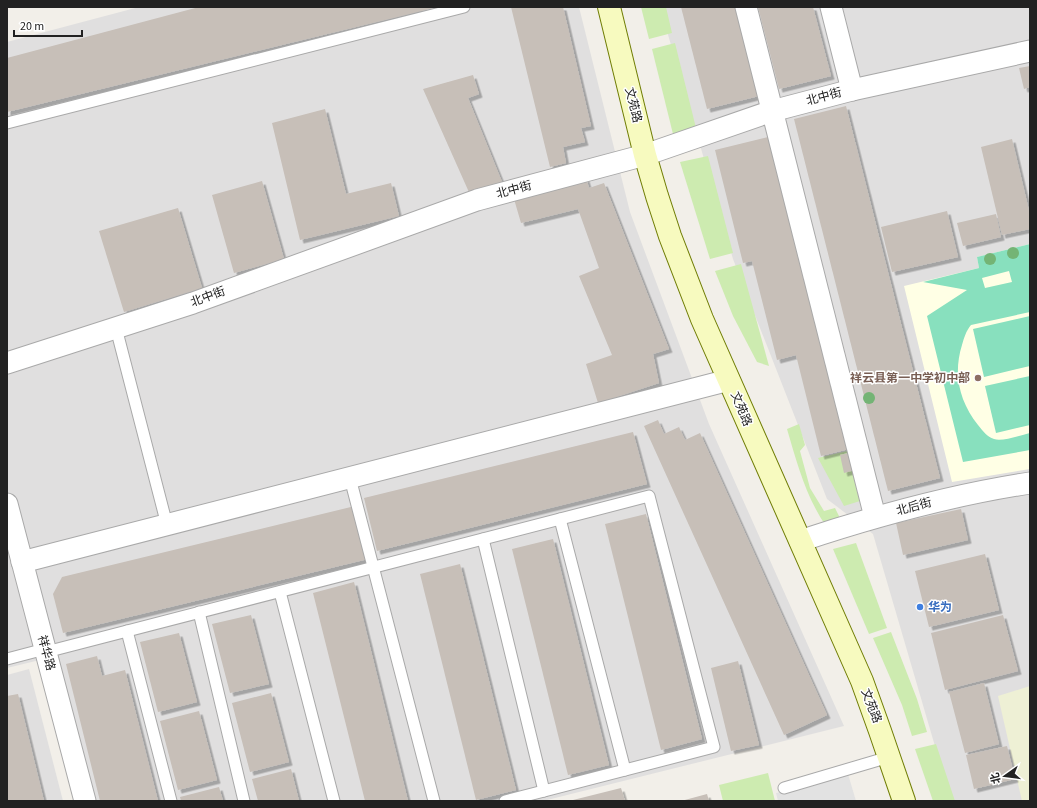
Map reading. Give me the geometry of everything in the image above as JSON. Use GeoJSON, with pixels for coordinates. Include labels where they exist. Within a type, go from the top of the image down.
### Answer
{"type":"FeatureCollection","features":[{"type":"Feature","properties":{"kind":"main road","name":"文苑路"},"geometry":{"type":"LineString","coordinates":[[609,7],[645,155],[673,242],[702,319],[862,681],[904,801]]}},
{"type":"Feature","properties":{"kind":"street"},"geometry":{"type":"LineString","coordinates":[[746,7],[875,517]]}},
{"type":"Feature","properties":{"kind":"street"},"geometry":{"type":"LineString","coordinates":[[831,7],[852,90]]}},
{"type":"Feature","properties":{"kind":"street","name":"北中街"},"geometry":{"type":"LineString","coordinates":[[7,363],[193,303],[477,200],[645,155],[772,111],[852,90],[1030,51]]}},
{"type":"Feature","properties":{"kind":"street"},"geometry":{"type":"LineString","coordinates":[[22,562],[729,380]]}},
{"type":"Feature","properties":{"kind":"street","name":"北后街"},"geometry":{"type":"LineString","coordinates":[[800,541],[875,517],[948,498],[995,488],[1030,483]]}},
{"type":"Feature","properties":{"kind":"street","name":"祥华路"},"geometry":{"type":"LineString","coordinates":[[7,504],[85,801]]}},
{"type":"Feature","properties":{"kind":"lane"},"geometry":{"type":"LineString","coordinates":[[7,123],[464,7]]}},
{"type":"Feature","properties":{"kind":"lane"},"geometry":{"type":"LineString","coordinates":[[116,328],[167,525]]}},
{"type":"Feature","properties":{"kind":"lane"},"geometry":{"type":"LineString","coordinates":[[350,478],[434,801]]}},
{"type":"Feature","properties":{"kind":"lane"},"geometry":{"type":"LineString","coordinates":[[7,659],[127,631],[649,496],[714,747],[505,801]]}},
{"type":"Feature","properties":{"kind":"lane"},"geometry":{"type":"LineString","coordinates":[[560,520],[625,770]]}},
{"type":"Feature","properties":{"kind":"lane"},"geometry":{"type":"LineString","coordinates":[[483,539],[544,791]]}},
{"type":"Feature","properties":{"kind":"lane"},"geometry":{"type":"LineString","coordinates":[[280,592],[334,801]]}},
{"type":"Feature","properties":{"kind":"lane"},"geometry":{"type":"LineString","coordinates":[[199,612],[244,801]]}},
{"type":"Feature","properties":{"kind":"lane"},"geometry":{"type":"LineString","coordinates":[[127,631],[171,801]]}},
{"type":"Feature","properties":{"kind":"lane"},"geometry":{"type":"LineString","coordinates":[[784,788],[889,757]]}},
{"type":"Feature","properties":{"kind":"shaded area"},"geometry":{"type":"Polygon","coordinates":[[[139,7],[579,7],[630,212],[709,424],[844,726],[543,801],[89,801],[52,657],[7,668],[7,42],[139,7]]]}},
{"type":"Feature","properties":{"kind":"shaded area"},"geometry":{"type":"Polygon","coordinates":[[[660,7],[1030,7],[1030,801],[951,801],[873,534],[827,499],[733,259],[660,7]]]}},
{"type":"Feature","properties":{"kind":"shaded area","name":"祥云县第一中学初中部"},"geometry":{"type":"Polygon","coordinates":[[[1030,244],[1030,469],[952,482],[904,286],[979,268],[977,257],[1030,244]]]}},
{"type":"Feature","properties":{"kind":"shaded area"},"geometry":{"type":"Polygon","coordinates":[[[29,669],[63,801],[7,801],[7,675],[29,669]]]}},
{"type":"Feature","properties":{"kind":"shaded area"},"geometry":{"type":"Polygon","coordinates":[[[1030,686],[1030,801],[1022,801],[998,696],[1030,686]]]}},
{"type":"Feature","properties":{"kind":"shaded area"},"geometry":{"type":"Polygon","coordinates":[[[848,774],[856,801],[778,801],[776,793],[848,774]]]}},
{"type":"Feature","properties":{"kind":"green space"},"geometry":{"type":"Polygon","coordinates":[[[641,7],[666,7],[672,33],[649,39],[641,7]]]}},
{"type":"Feature","properties":{"kind":"green space"},"geometry":{"type":"Polygon","coordinates":[[[675,43],[696,128],[673,134],[652,49],[675,43]]]}},
{"type":"Feature","properties":{"kind":"green space"},"geometry":{"type":"Polygon","coordinates":[[[708,156],[733,253],[710,259],[680,162],[708,156]]]}},
{"type":"Feature","properties":{"kind":"green space"},"geometry":{"type":"Polygon","coordinates":[[[1030,244],[1030,312],[971,325],[966,332],[959,356],[958,377],[962,397],[966,406],[971,416],[983,432],[989,437],[997,440],[1030,433],[1030,450],[963,462],[927,316],[967,290],[923,282],[979,268],[977,257],[1030,244]],[[1009,271],[982,278],[985,288],[1012,282],[1009,271]]]}},
{"type":"Feature","properties":{"kind":"green space"},"geometry":{"type":"Polygon","coordinates":[[[741,264],[769,366],[757,362],[733,316],[715,271],[741,264]]]}},
{"type":"Feature","properties":{"kind":"green space"},"geometry":{"type":"Polygon","coordinates":[[[1030,316],[1030,366],[984,377],[973,329],[1030,316]]]}},
{"type":"Feature","properties":{"kind":"green space"},"geometry":{"type":"Polygon","coordinates":[[[1030,376],[1030,425],[996,433],[985,386],[1030,376]]]}},
{"type":"Feature","properties":{"kind":"green space"},"geometry":{"type":"Polygon","coordinates":[[[799,424],[805,445],[800,451],[810,488],[824,511],[835,508],[842,522],[826,526],[808,492],[798,467],[787,429],[799,424]]]}},
{"type":"Feature","properties":{"kind":"green space"},"geometry":{"type":"Polygon","coordinates":[[[847,451],[860,501],[844,506],[818,458],[847,451]]]}},
{"type":"Feature","properties":{"kind":"green space"},"geometry":{"type":"Polygon","coordinates":[[[856,543],[887,628],[869,634],[833,549],[856,543]]]}},
{"type":"Feature","properties":{"kind":"green space"},"geometry":{"type":"Polygon","coordinates":[[[891,632],[917,699],[927,732],[912,736],[902,705],[873,638],[891,632]]]}},
{"type":"Feature","properties":{"kind":"green space"},"geometry":{"type":"Polygon","coordinates":[[[936,744],[955,801],[933,801],[915,749],[936,744]]]}},
{"type":"Feature","properties":{"kind":"green space"},"geometry":{"type":"Polygon","coordinates":[[[768,773],[775,801],[723,801],[719,785],[768,773]]]}},
{"type":"Feature","properties":{"kind":"building"},"geometry":{"type":"Polygon","coordinates":[[[199,7],[434,8],[7,112],[7,58],[199,7]]]}},
{"type":"Feature","properties":{"kind":"building"},"geometry":{"type":"Polygon","coordinates":[[[511,7],[563,7],[591,126],[581,128],[585,142],[563,147],[566,163],[550,167],[511,7]]]}},
{"type":"Feature","properties":{"kind":"building"},"geometry":{"type":"Polygon","coordinates":[[[681,7],[736,7],[759,96],[707,109],[681,7]]]}},
{"type":"Feature","properties":{"kind":"building"},"geometry":{"type":"Polygon","coordinates":[[[758,7],[813,7],[831,76],[779,89],[758,7]]]}},
{"type":"Feature","properties":{"kind":"building"},"geometry":{"type":"Polygon","coordinates":[[[1030,66],[1030,87],[1024,89],[1019,68],[1030,66]]]}},
{"type":"Feature","properties":{"kind":"building"},"geometry":{"type":"Polygon","coordinates":[[[473,75],[479,94],[468,98],[502,182],[472,199],[423,89],[473,75]]]}},
{"type":"Feature","properties":{"kind":"building"},"geometry":{"type":"Polygon","coordinates":[[[846,106],[940,478],[888,491],[794,119],[846,106]]]}},
{"type":"Feature","properties":{"kind":"building"},"geometry":{"type":"Polygon","coordinates":[[[325,109],[346,194],[391,183],[399,216],[300,240],[272,123],[325,109]]]}},
{"type":"Feature","properties":{"kind":"building"},"geometry":{"type":"Polygon","coordinates":[[[772,136],[853,448],[821,456],[796,355],[777,360],[752,261],[743,263],[715,150],[772,136]]]}},
{"type":"Feature","properties":{"kind":"building"},"geometry":{"type":"Polygon","coordinates":[[[1012,139],[1030,215],[1030,229],[1002,235],[981,147],[1012,139]]]}},
{"type":"Feature","properties":{"kind":"building"},"geometry":{"type":"Polygon","coordinates":[[[586,178],[589,188],[604,183],[669,349],[653,354],[659,383],[598,403],[586,364],[612,355],[579,276],[599,268],[578,209],[521,223],[514,199],[586,178]]]}},
{"type":"Feature","properties":{"kind":"building"},"geometry":{"type":"Polygon","coordinates":[[[262,181],[284,259],[234,273],[212,195],[262,181]]]}},
{"type":"Feature","properties":{"kind":"building"},"geometry":{"type":"Polygon","coordinates":[[[178,208],[202,288],[124,312],[99,231],[178,208]]]}},
{"type":"Feature","properties":{"kind":"building"},"geometry":{"type":"Polygon","coordinates":[[[947,211],[958,257],[892,272],[881,227],[947,211]]]}},
{"type":"Feature","properties":{"kind":"building"},"geometry":{"type":"Polygon","coordinates":[[[996,214],[1001,237],[963,246],[957,223],[996,214]]]}},
{"type":"Feature","properties":{"kind":"building"},"geometry":{"type":"Polygon","coordinates":[[[658,420],[664,434],[679,427],[685,440],[700,433],[827,715],[784,735],[644,426],[658,420]]]}},
{"type":"Feature","properties":{"kind":"building"},"geometry":{"type":"Polygon","coordinates":[[[633,432],[647,484],[377,551],[364,498],[633,432]]]}},
{"type":"Feature","properties":{"kind":"building"},"geometry":{"type":"Polygon","coordinates":[[[853,452],[858,469],[844,473],[840,455],[853,452]]]}},
{"type":"Feature","properties":{"kind":"building"},"geometry":{"type":"Polygon","coordinates":[[[355,506],[368,559],[63,633],[53,594],[62,577],[355,506]]]}},
{"type":"Feature","properties":{"kind":"building"},"geometry":{"type":"Polygon","coordinates":[[[961,509],[968,540],[903,555],[896,523],[961,509]]]}},
{"type":"Feature","properties":{"kind":"building"},"geometry":{"type":"Polygon","coordinates":[[[646,514],[702,739],[661,750],[605,524],[646,514]]]}},
{"type":"Feature","properties":{"kind":"building"},"geometry":{"type":"Polygon","coordinates":[[[553,539],[609,765],[568,775],[512,549],[553,539]]]}},
{"type":"Feature","properties":{"kind":"building"},"geometry":{"type":"Polygon","coordinates":[[[985,554],[999,610],[929,627],[915,571],[985,554]]]}},
{"type":"Feature","properties":{"kind":"building"},"geometry":{"type":"Polygon","coordinates":[[[460,564],[516,790],[476,800],[420,574],[460,564]]]}},
{"type":"Feature","properties":{"kind":"building"},"geometry":{"type":"Polygon","coordinates":[[[354,582],[408,801],[365,801],[313,593],[354,582]]]}},
{"type":"Feature","properties":{"kind":"building"},"geometry":{"type":"Polygon","coordinates":[[[251,615],[269,684],[230,693],[212,624],[251,615]]]}},
{"type":"Feature","properties":{"kind":"building"},"geometry":{"type":"Polygon","coordinates":[[[1003,615],[1018,671],[945,690],[931,633],[1003,615]]]}},
{"type":"Feature","properties":{"kind":"building"},"geometry":{"type":"Polygon","coordinates":[[[179,633],[197,702],[158,712],[140,642],[179,633]]]}},
{"type":"Feature","properties":{"kind":"building"},"geometry":{"type":"Polygon","coordinates":[[[97,656],[102,676],[125,670],[158,801],[100,801],[66,664],[97,656]]]}},
{"type":"Feature","properties":{"kind":"building"},"geometry":{"type":"Polygon","coordinates":[[[738,661],[759,745],[731,751],[711,668],[738,661]]]}},
{"type":"Feature","properties":{"kind":"building"},"geometry":{"type":"Polygon","coordinates":[[[984,683],[999,744],[965,753],[949,692],[984,683]]]}},
{"type":"Feature","properties":{"kind":"building"},"geometry":{"type":"Polygon","coordinates":[[[271,693],[289,762],[250,772],[232,703],[271,693]]]}},
{"type":"Feature","properties":{"kind":"building"},"geometry":{"type":"Polygon","coordinates":[[[18,694],[44,801],[7,801],[7,696],[18,694]]]}},
{"type":"Feature","properties":{"kind":"building"},"geometry":{"type":"Polygon","coordinates":[[[199,711],[217,780],[178,790],[160,721],[199,711]]]}},
{"type":"Feature","properties":{"kind":"building"},"geometry":{"type":"Polygon","coordinates":[[[1007,746],[1015,779],[974,789],[966,755],[1007,746]]]}},
{"type":"Feature","properties":{"kind":"building"},"geometry":{"type":"Polygon","coordinates":[[[291,769],[299,801],[258,801],[252,779],[291,769]]]}},
{"type":"Feature","properties":{"kind":"building"},"geometry":{"type":"Polygon","coordinates":[[[219,787],[223,801],[181,801],[180,797],[219,787]]]}},
{"type":"Feature","properties":{"kind":"building"},"geometry":{"type":"Polygon","coordinates":[[[621,788],[625,801],[573,801],[573,800],[621,788]]]}},
{"type":"Feature","properties":{"kind":"building"},"geometry":{"type":"Polygon","coordinates":[[[707,794],[709,801],[681,801],[707,794]]]}},
{"type":"Feature","properties":{"kind":"place","name":"祥云县第一中学初中部"},"geometry":{"type":"Point","coordinates":[978,378]}},
{"type":"Feature","properties":{"kind":"place","name":"华为"},"geometry":{"type":"Point","coordinates":[920,607]}}]}
